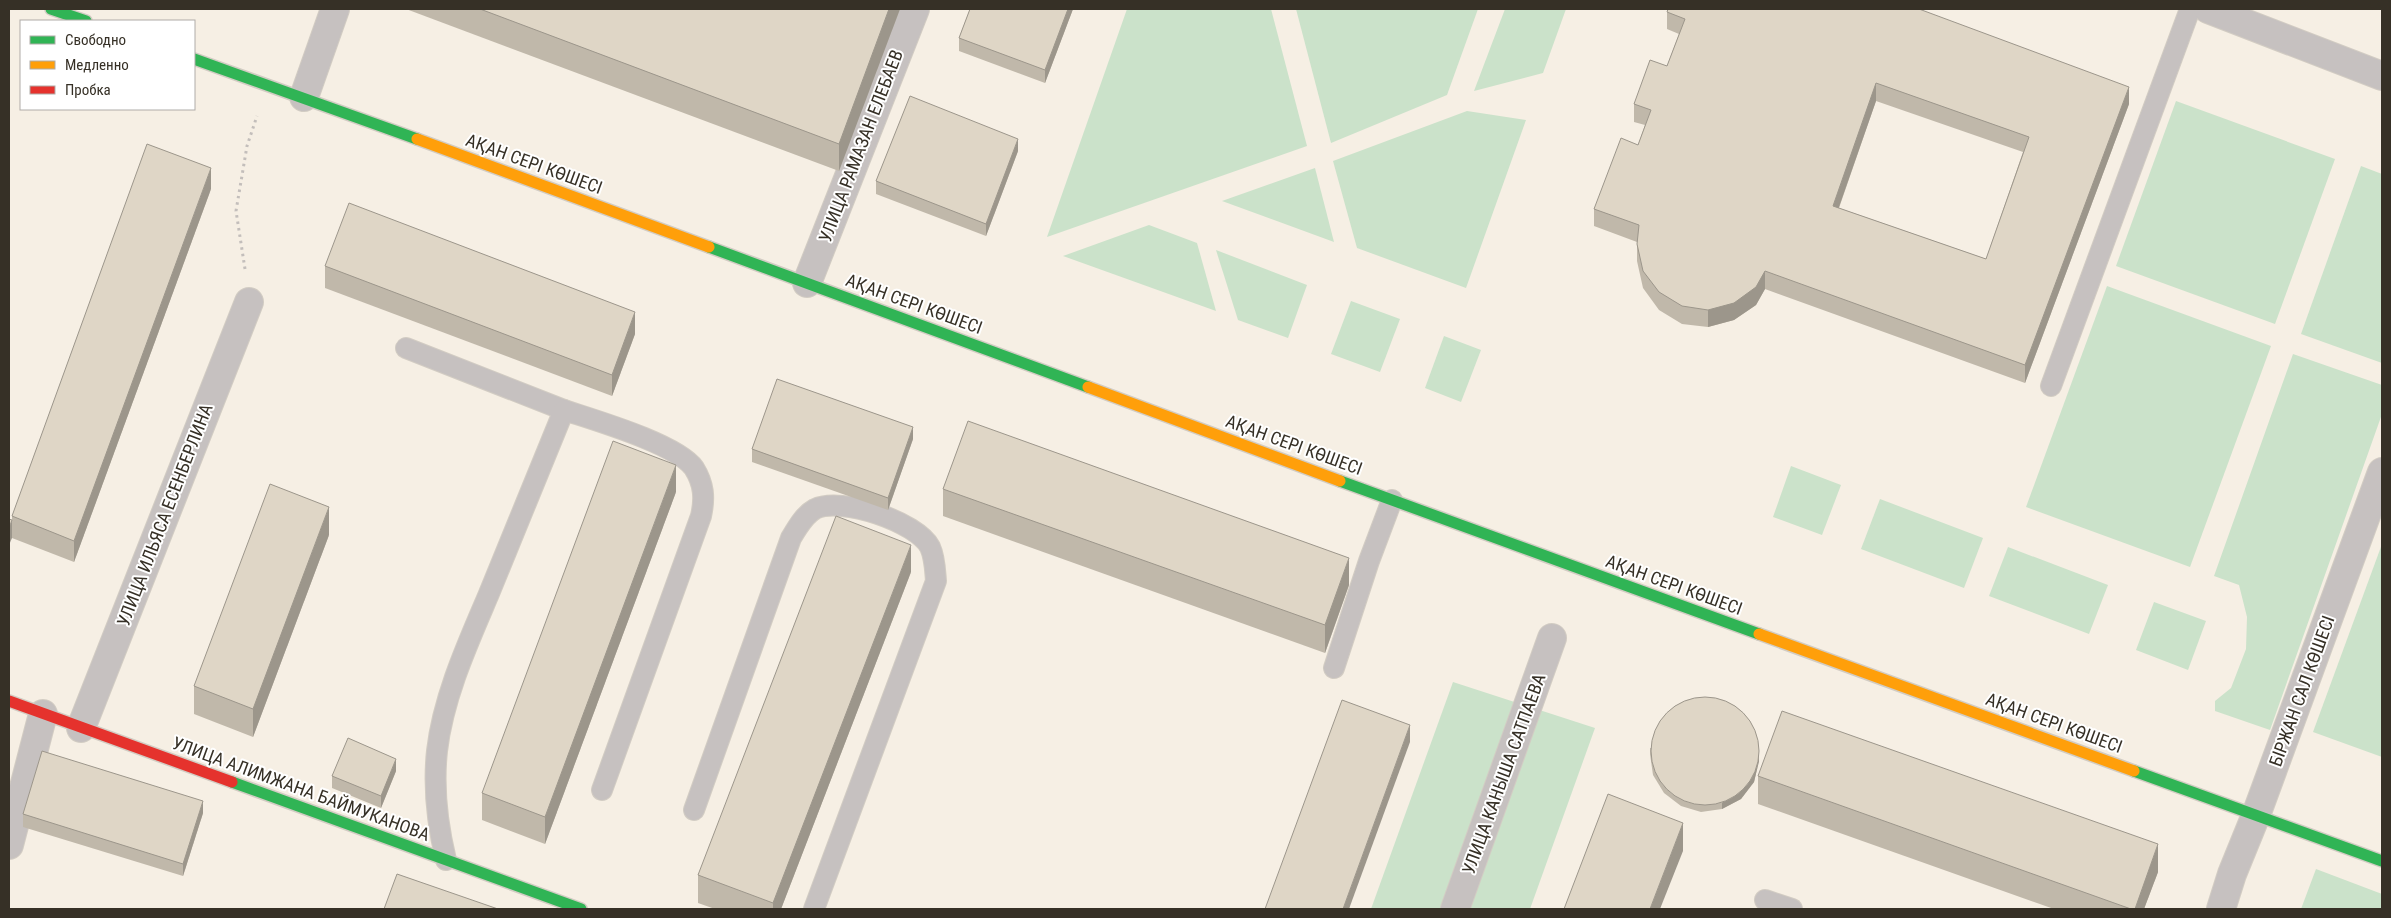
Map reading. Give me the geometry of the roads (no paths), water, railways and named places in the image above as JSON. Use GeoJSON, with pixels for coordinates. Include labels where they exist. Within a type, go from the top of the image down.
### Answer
{"type":"FeatureCollection","features":[{"type":"Feature","properties":{"kind":"street"},"geometry":{"type":"LineString","coordinates":[[51,9],[83,20]]}},
{"type":"Feature","properties":{"kind":"street"},"geometry":{"type":"LineString","coordinates":[[304,97],[335,9]]}},
{"type":"Feature","properties":{"kind":"street","name":"УЛИЦА РАМАЗАН ЕЛЕБАЕВ"},"geometry":{"type":"LineString","coordinates":[[807,283],[915,9]]}},
{"type":"Feature","properties":{"kind":"street"},"geometry":{"type":"LineString","coordinates":[[2208,9],[2382,76]]}},
{"type":"Feature","properties":{"kind":"street","name":"АҚАН СЕРІ КӨШЕСІ"},"geometry":{"type":"LineString","coordinates":[[195,59],[304,97],[1392,500],[2382,862]]}},
{"type":"Feature","properties":{"kind":"street","name":"УЛИЦА ИЛЬЯСА ЕСЕНБЕРЛИНА"},"geometry":{"type":"LineString","coordinates":[[81,728],[249,302]]}},
{"type":"Feature","properties":{"kind":"street","name":"БІРЖАН САЛ КӨШЕСІ"},"geometry":{"type":"LineString","coordinates":[[2221,909],[2232,874],[2256,815],[2382,472]]}},
{"type":"Feature","properties":{"kind":"street","name":"УЛИЦА КАНЫША САТПАЕВА"},"geometry":{"type":"LineString","coordinates":[[1455,909],[1552,638]]}},
{"type":"Feature","properties":{"kind":"street","name":"УЛИЦА АЛИМЖАНА БАЙМУКАНОВА"},"geometry":{"type":"LineString","coordinates":[[9,701],[581,909]]}},
{"type":"Feature","properties":{"kind":"street"},"geometry":{"type":"LineString","coordinates":[[9,844],[43,714]]}},
{"type":"Feature","properties":{"kind":"lane"},"geometry":{"type":"LineString","coordinates":[[2050,386],[2190,9]]}},
{"type":"Feature","properties":{"kind":"lane"},"geometry":{"type":"LineString","coordinates":[[406,348],[652,443],[684,458],[693,467],[702,483],[704,501],[701,516],[602,790]]}},
{"type":"Feature","properties":{"kind":"lane"},"geometry":{"type":"LineString","coordinates":[[446,860],[437,823],[434,789],[437,750],[446,708],[471,636],[564,410]]}},
{"type":"Feature","properties":{"kind":"lane"},"geometry":{"type":"LineString","coordinates":[[1334,668],[1369,561],[1392,500]]}},
{"type":"Feature","properties":{"kind":"lane"},"geometry":{"type":"LineString","coordinates":[[694,810],[791,538],[801,522],[815,509],[832,504],[854,507],[917,533],[929,546],[935,564],[936,581],[814,909]]}},
{"type":"Feature","properties":{"kind":"lane"},"geometry":{"type":"LineString","coordinates":[[1765,900],[1792,909]]}}]}
